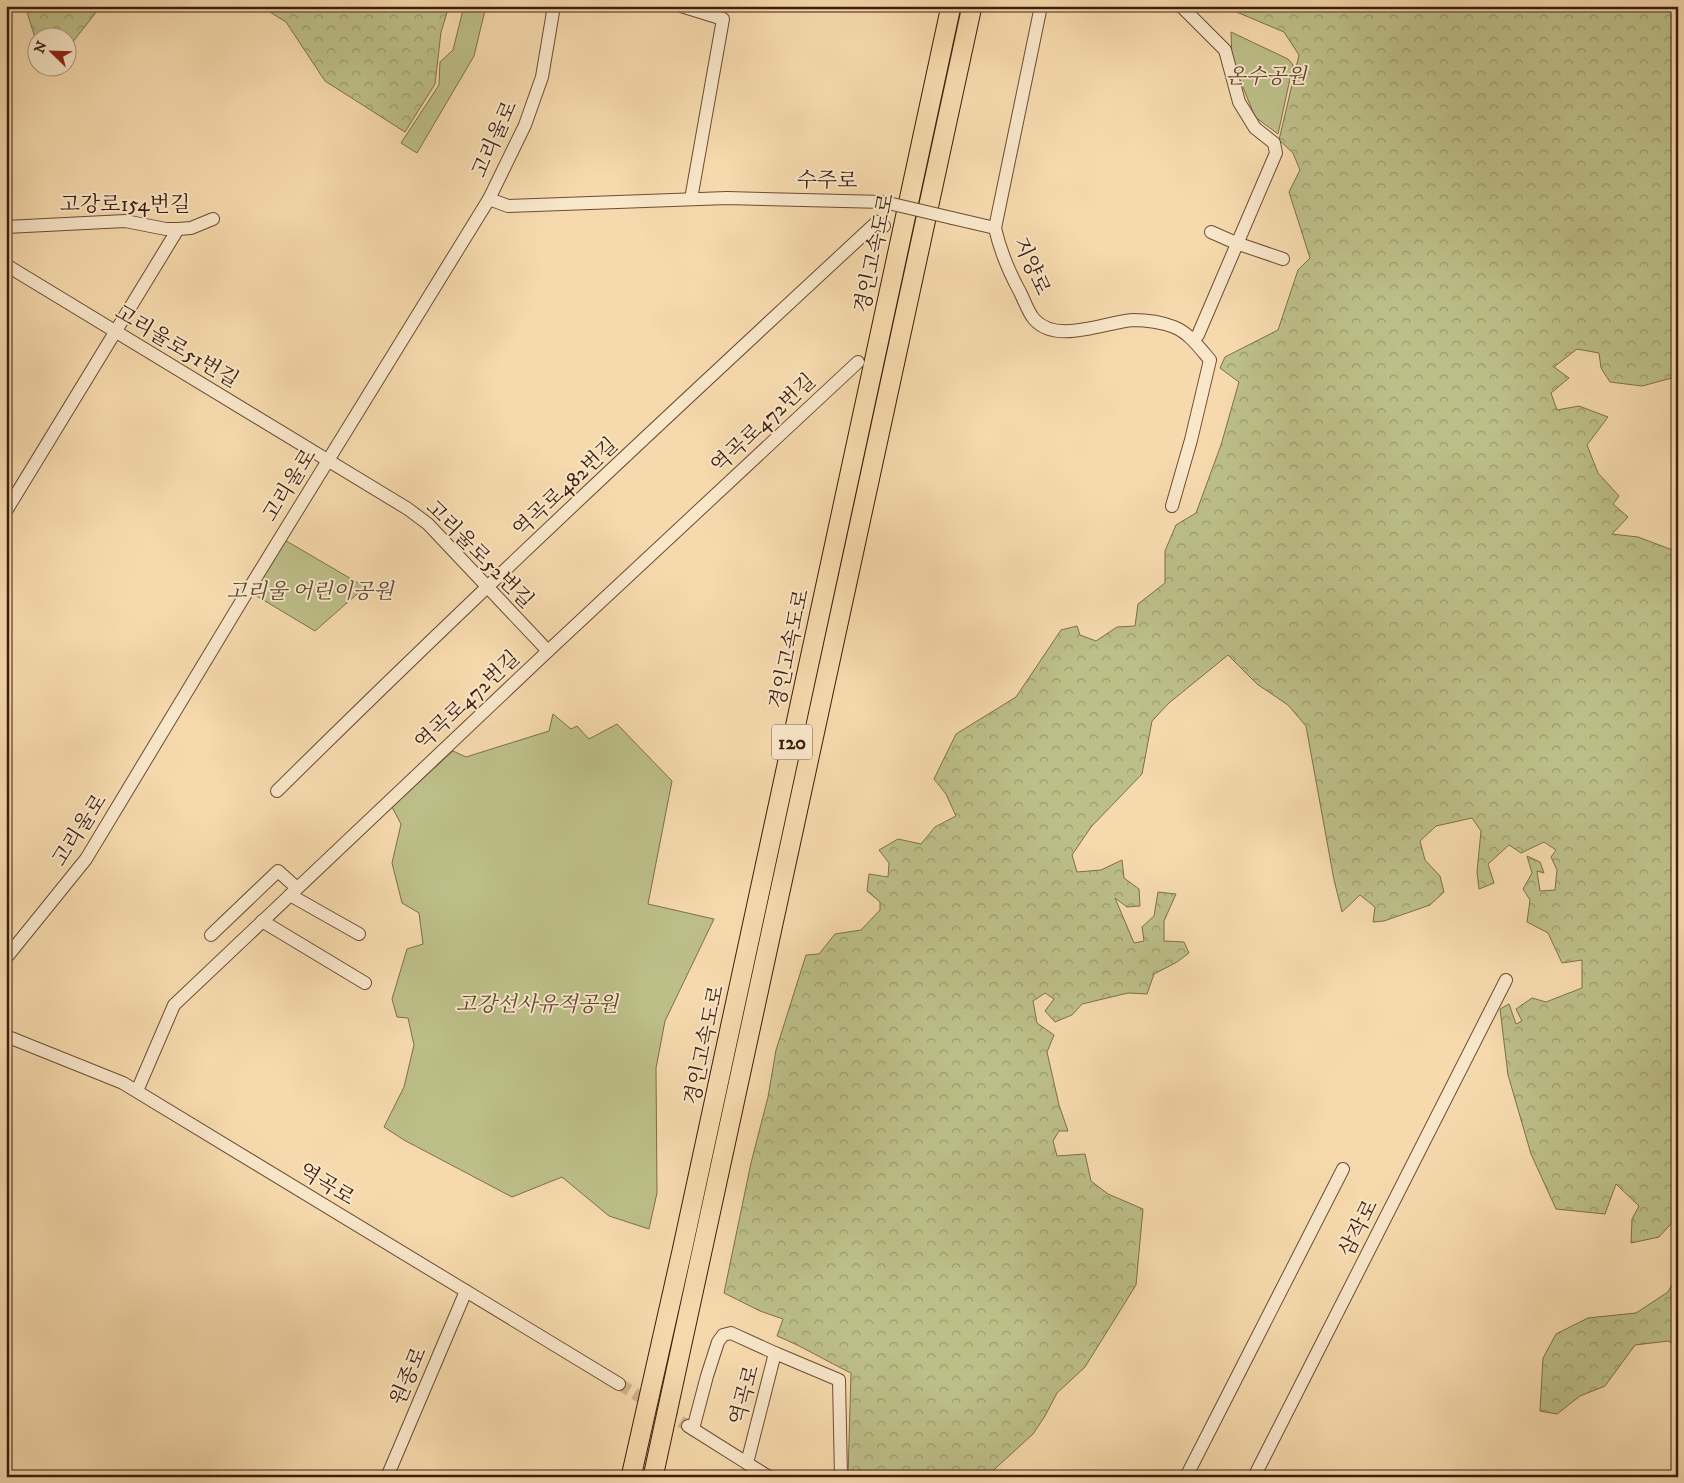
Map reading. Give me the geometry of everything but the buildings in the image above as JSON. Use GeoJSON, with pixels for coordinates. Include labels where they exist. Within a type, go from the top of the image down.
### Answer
{"type":"FeatureCollection","features":[{"type":"Feature","properties":{"kind":"highway","name":"경인고속도로"},"geometry":{"type":"LineString","coordinates":[[630,1477],[684,1241],[951,6]]}},
{"type":"Feature","properties":{"kind":"highway","name":"경인고속도로"},"geometry":{"type":"LineString","coordinates":[[653,1477],[972,6]]}},
{"type":"Feature","properties":{"kind":"street","name":"고리울로"},"geometry":{"type":"LineString","coordinates":[[6,958],[86,859],[489,199],[524,125],[542,77],[554,6]]}},
{"type":"Feature","properties":{"kind":"street"},"geometry":{"type":"LineString","coordinates":[[681,6],[723,19],[691,199]]}},
{"type":"Feature","properties":{"kind":"street","name":"지양로"},"geometry":{"type":"LineString","coordinates":[[1042,6],[995,228],[998,240],[1012,278],[1034,320],[1048,328],[1072,332],[1132,320],[1154,321],[1175,327],[1193,339],[1210,360],[1192,440],[1172,506]]}},
{"type":"Feature","properties":{"kind":"street"},"geometry":{"type":"LineString","coordinates":[[1181,6],[1225,50],[1240,102],[1255,128],[1274,144],[1276,153],[1198,335],[1193,339]]}},
{"type":"Feature","properties":{"kind":"street","name":"수주로"},"geometry":{"type":"LineString","coordinates":[[489,199],[508,206],[727,198],[884,202],[995,228]]}},
{"type":"Feature","properties":{"kind":"street","name":"고강로154번길"},"geometry":{"type":"LineString","coordinates":[[6,227],[125,221],[178,229],[191,228],[213,219]]}},
{"type":"Feature","properties":{"kind":"street","name":"역곡로482번길"},"geometry":{"type":"LineString","coordinates":[[277,791],[487,588],[877,222],[884,226]]}},
{"type":"Feature","properties":{"kind":"street"},"geometry":{"type":"LineString","coordinates":[[6,511],[178,229]]}},
{"type":"Feature","properties":{"kind":"street"},"geometry":{"type":"LineString","coordinates":[[1210,232],[1283,259]]}},
{"type":"Feature","properties":{"kind":"street","name":"고리울로51번길"},"geometry":{"type":"LineString","coordinates":[[6,265],[328,460]]}},
{"type":"Feature","properties":{"kind":"street","name":"역곡로472번길"},"geometry":{"type":"LineString","coordinates":[[137,1092],[174,1005],[548,651],[858,362]]}},
{"type":"Feature","properties":{"kind":"street","name":"고리울로52번길"},"geometry":{"type":"LineString","coordinates":[[328,460],[408,509],[428,524],[548,651]]}},
{"type":"Feature","properties":{"kind":"street"},"geometry":{"type":"LineString","coordinates":[[210,935],[278,871],[293,892],[359,934]]}},
{"type":"Feature","properties":{"kind":"street"},"geometry":{"type":"LineString","coordinates":[[262,921],[365,983]]}},
{"type":"Feature","properties":{"kind":"street","name":"삼작로"},"geometry":{"type":"LineString","coordinates":[[1254,1477],[1506,980]]}},
{"type":"Feature","properties":{"kind":"street","name":"역곡로"},"geometry":{"type":"LineString","coordinates":[[6,1036],[123,1083],[619,1384]]}},
{"type":"Feature","properties":{"kind":"street"},"geometry":{"type":"LineString","coordinates":[[1186,1477],[1343,1169]]}},
{"type":"Feature","properties":{"kind":"street","name":"원종로"},"geometry":{"type":"LineString","coordinates":[[387,1477],[466,1290]]}},
{"type":"Feature","properties":{"kind":"street","name":"역곡로"},"geometry":{"type":"LineString","coordinates":[[769,1477],[690,1428],[718,1342],[723,1335],[731,1333],[839,1380],[841,1477]]}},
{"type":"Feature","properties":{"kind":"street","name":"역곡로"},"geometry":{"type":"LineString","coordinates":[[747,1463],[775,1353]]}},
{"type":"Feature","properties":{"kind":"green space"},"geometry":{"type":"Polygon","coordinates":[[[25,6],[101,6],[78,35],[78,28],[32,28],[25,6]]]}},
{"type":"Feature","properties":{"kind":"green space"},"geometry":{"type":"Polygon","coordinates":[[[260,6],[449,6],[441,32],[435,84],[405,132],[325,81],[286,22],[260,6]]]}},
{"type":"Feature","properties":{"kind":"green space"},"geometry":{"type":"Polygon","coordinates":[[[464,6],[486,6],[474,56],[417,153],[401,143],[439,85],[440,62],[453,50],[464,6]]]}},
{"type":"Feature","properties":{"kind":"green space"},"geometry":{"type":"Polygon","coordinates":[[[1228,6],[1678,6],[1678,379],[1672,378],[1642,386],[1610,382],[1601,368],[1599,353],[1577,349],[1554,367],[1569,378],[1551,393],[1557,410],[1579,406],[1608,417],[1587,445],[1598,473],[1619,496],[1613,504],[1628,517],[1612,534],[1638,537],[1678,552],[1678,1216],[1659,1237],[1631,1243],[1632,1219],[1639,1206],[1616,1184],[1605,1214],[1556,1209],[1531,1154],[1508,1075],[1500,1009],[1509,1004],[1516,1024],[1522,1021],[1516,1009],[1532,998],[1546,1002],[1582,988],[1582,960],[1562,963],[1548,933],[1527,922],[1530,900],[1523,889],[1532,873],[1527,856],[1540,862],[1544,873],[1537,871],[1540,891],[1555,890],[1557,870],[1551,857],[1556,850],[1544,842],[1521,853],[1509,845],[1488,864],[1494,883],[1479,889],[1477,872],[1481,831],[1472,818],[1436,826],[1420,841],[1425,860],[1440,876],[1444,892],[1430,905],[1384,921],[1373,922],[1375,907],[1360,895],[1342,912],[1334,880],[1306,726],[1288,705],[1257,684],[1228,655],[1169,703],[1152,721],[1142,774],[1091,827],[1072,855],[1077,872],[1101,870],[1122,860],[1124,878],[1139,889],[1140,906],[1127,907],[1115,898],[1134,943],[1144,941],[1142,927],[1154,916],[1158,892],[1176,894],[1164,921],[1164,941],[1184,942],[1189,953],[1177,962],[1154,974],[1147,994],[1128,993],[1082,1004],[1072,1015],[1055,1022],[1045,1011],[1054,999],[1045,993],[1033,1001],[1037,1023],[1054,1035],[1047,1052],[1059,1105],[1068,1131],[1059,1131],[1053,1141],[1057,1156],[1085,1154],[1091,1181],[1108,1194],[1143,1209],[1136,1285],[1085,1367],[1057,1393],[1033,1434],[986,1477],[848,1477],[851,1373],[777,1336],[783,1319],[760,1311],[724,1293],[751,1163],[768,1097],[776,1050],[806,955],[819,954],[835,934],[861,930],[880,910],[880,902],[867,891],[869,874],[888,877],[889,863],[879,850],[898,839],[921,844],[935,827],[956,816],[946,794],[934,779],[956,734],[1016,697],[1061,630],[1077,626],[1080,635],[1096,641],[1117,627],[1135,626],[1138,604],[1165,583],[1165,551],[1176,525],[1196,513],[1221,445],[1239,382],[1220,368],[1225,357],[1278,330],[1298,270],[1310,258],[1289,192],[1300,170],[1293,153],[1279,140],[1299,55],[1284,32],[1227,8],[1228,6]]]}},
{"type":"Feature","properties":{"kind":"green space","name":"온수공원"},"geometry":{"type":"Polygon","coordinates":[[[1231,32],[1288,59],[1293,65],[1278,134],[1255,117],[1232,60],[1231,32]]]}},
{"type":"Feature","properties":{"kind":"green space","name":"고리울 어린이공원"},"geometry":{"type":"Polygon","coordinates":[[[283,539],[365,587],[315,631],[250,592],[283,539]]]}},
{"type":"Feature","properties":{"kind":"green space","name":"고강선사유적공원"},"geometry":{"type":"Polygon","coordinates":[[[553,714],[571,729],[577,726],[589,739],[617,724],[672,781],[648,904],[714,919],[665,1021],[656,1068],[657,1193],[649,1229],[609,1216],[562,1177],[512,1197],[404,1140],[384,1127],[404,1087],[414,1045],[408,1018],[397,1017],[392,999],[407,949],[423,944],[419,913],[402,903],[392,863],[401,824],[392,807],[453,751],[466,757],[549,731],[553,714]]]}},
{"type":"Feature","properties":{"kind":"green space"},"geometry":{"type":"Polygon","coordinates":[[[1678,1273],[1678,1346],[1668,1341],[1635,1345],[1605,1386],[1580,1396],[1557,1414],[1540,1411],[1543,1358],[1556,1334],[1588,1318],[1636,1313],[1668,1292],[1678,1273]]]}},
{"type":"Feature","properties":{"kind":"tunnel"},"geometry":{"type":"LineString","coordinates":[[619,1384],[688,1426]]}}]}
